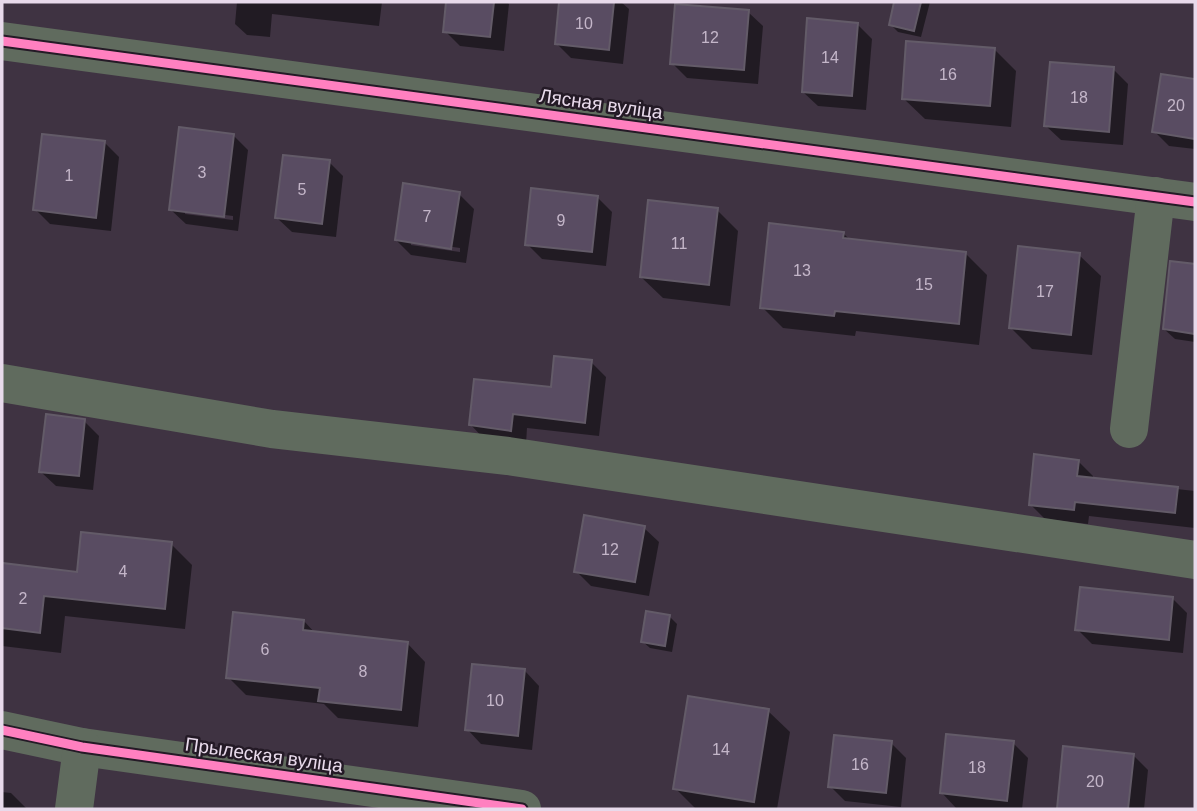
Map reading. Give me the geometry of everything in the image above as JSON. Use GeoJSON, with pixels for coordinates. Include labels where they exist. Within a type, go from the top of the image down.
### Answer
{"type":"FeatureCollection","features":[{"type":"Feature","properties":{"kind":"street","name":"Лясная вуліца"},"geometry":{"type":"LineString","coordinates":[[2,41],[1195,202]]}},
{"type":"Feature","properties":{"kind":"street"},"geometry":{"type":"LineString","coordinates":[[1129,429],[1156,196]]}},
{"type":"Feature","properties":{"kind":"street"},"geometry":{"type":"LineString","coordinates":[[2,383],[272,429],[508,456],[1195,559]]}},
{"type":"Feature","properties":{"kind":"street","name":"Прылеская вуліца"},"geometry":{"type":"LineString","coordinates":[[2,730],[82,747],[522,809]]}},
{"type":"Feature","properties":{"kind":"street"},"geometry":{"type":"LineString","coordinates":[[74,809],[82,747]]}},
{"type":"Feature","properties":{"kind":"building"},"geometry":{"type":"Polygon","coordinates":[[[446,2],[494,2],[490,37],[443,32],[446,2]]]}},
{"type":"Feature","properties":{"kind":"building"},"geometry":{"type":"Polygon","coordinates":[[[559,2],[614,2],[609,50],[555,44],[559,2]]]}},
{"type":"Feature","properties":{"kind":"building"},"geometry":{"type":"Polygon","coordinates":[[[894,2],[921,2],[914,31],[889,25],[894,2]]]}},
{"type":"Feature","properties":{"kind":"building"},"geometry":{"type":"Polygon","coordinates":[[[675,4],[749,10],[744,70],[670,64],[675,4]]]}},
{"type":"Feature","properties":{"kind":"building"},"geometry":{"type":"Polygon","coordinates":[[[807,18],[858,23],[852,96],[802,92],[807,18]]]}},
{"type":"Feature","properties":{"kind":"building"},"geometry":{"type":"Polygon","coordinates":[[[906,41],[995,48],[990,106],[902,99],[906,41]]]}},
{"type":"Feature","properties":{"kind":"building"},"geometry":{"type":"Polygon","coordinates":[[[1050,62],[1114,67],[1109,132],[1044,126],[1050,62]]]}},
{"type":"Feature","properties":{"kind":"building"},"geometry":{"type":"Polygon","coordinates":[[[1161,74],[1195,79],[1195,139],[1152,132],[1161,74]]]}},
{"type":"Feature","properties":{"kind":"building"},"geometry":{"type":"Polygon","coordinates":[[[179,127],[234,134],[224,217],[169,210],[179,127]]]}},
{"type":"Feature","properties":{"kind":"building"},"geometry":{"type":"Polygon","coordinates":[[[42,134],[105,141],[96,218],[33,210],[42,134]]]}},
{"type":"Feature","properties":{"kind":"building"},"geometry":{"type":"Polygon","coordinates":[[[283,155],[330,160],[322,224],[275,218],[283,155]]]}},
{"type":"Feature","properties":{"kind":"building"},"geometry":{"type":"Polygon","coordinates":[[[403,183],[460,192],[451,249],[395,240],[403,183]]]}},
{"type":"Feature","properties":{"kind":"building"},"geometry":{"type":"Polygon","coordinates":[[[531,188],[598,196],[592,252],[525,245],[531,188]]]}},
{"type":"Feature","properties":{"kind":"building"},"geometry":{"type":"Polygon","coordinates":[[[648,200],[718,208],[709,285],[640,277],[648,200]]]}},
{"type":"Feature","properties":{"kind":"building"},"geometry":{"type":"Polygon","coordinates":[[[769,223],[844,232],[843,238],[966,252],[959,324],[835,311],[834,316],[760,308],[769,223]]]}},
{"type":"Feature","properties":{"kind":"building"},"geometry":{"type":"Polygon","coordinates":[[[1018,246],[1080,253],[1071,335],[1009,328],[1018,246]]]}},
{"type":"Feature","properties":{"kind":"building"},"geometry":{"type":"Polygon","coordinates":[[[1170,261],[1195,264],[1195,334],[1163,329],[1170,261]]]}},
{"type":"Feature","properties":{"kind":"building"},"geometry":{"type":"Polygon","coordinates":[[[554,356],[592,360],[585,423],[513,414],[511,431],[469,425],[474,379],[551,387],[554,356]]]}},
{"type":"Feature","properties":{"kind":"building"},"geometry":{"type":"Polygon","coordinates":[[[46,414],[85,419],[79,476],[39,472],[46,414]]]}},
{"type":"Feature","properties":{"kind":"building"},"geometry":{"type":"Polygon","coordinates":[[[1034,454],[1079,460],[1077,476],[1178,487],[1175,513],[1075,502],[1074,510],[1029,505],[1034,454]]]}},
{"type":"Feature","properties":{"kind":"building"},"geometry":{"type":"Polygon","coordinates":[[[584,515],[645,526],[635,582],[574,572],[584,515]]]}},
{"type":"Feature","properties":{"kind":"building"},"geometry":{"type":"Polygon","coordinates":[[[81,532],[172,542],[165,609],[44,596],[40,633],[2,628],[2,563],[77,572],[81,532]]]}},
{"type":"Feature","properties":{"kind":"building"},"geometry":{"type":"Polygon","coordinates":[[[1080,587],[1173,597],[1169,640],[1075,630],[1080,587]]]}},
{"type":"Feature","properties":{"kind":"building"},"geometry":{"type":"Polygon","coordinates":[[[646,611],[670,615],[665,646],[641,642],[646,611]]]}},
{"type":"Feature","properties":{"kind":"building"},"geometry":{"type":"Polygon","coordinates":[[[233,612],[304,620],[303,630],[408,642],[401,710],[318,701],[320,688],[226,678],[233,612]]]}},
{"type":"Feature","properties":{"kind":"building"},"geometry":{"type":"Polygon","coordinates":[[[472,664],[525,669],[518,736],[465,730],[472,664]]]}},
{"type":"Feature","properties":{"kind":"building"},"geometry":{"type":"Polygon","coordinates":[[[688,696],[769,709],[754,802],[673,789],[688,696]]]}},
{"type":"Feature","properties":{"kind":"building"},"geometry":{"type":"Polygon","coordinates":[[[946,734],[1014,741],[1007,801],[940,793],[946,734]]]}},
{"type":"Feature","properties":{"kind":"building"},"geometry":{"type":"Polygon","coordinates":[[[834,735],[892,741],[886,793],[828,787],[834,735]]]}},
{"type":"Feature","properties":{"kind":"building"},"geometry":{"type":"Polygon","coordinates":[[[1063,746],[1134,754],[1128,809],[1057,809],[1063,746]]]}},
{"type":"Feature","properties":{"kind":"cycle path"},"geometry":{"type":"LineString","coordinates":[[2,41],[1195,202]]}},
{"type":"Feature","properties":{"kind":"cycle path"},"geometry":{"type":"LineString","coordinates":[[2,730],[82,747],[522,809]]}}]}
